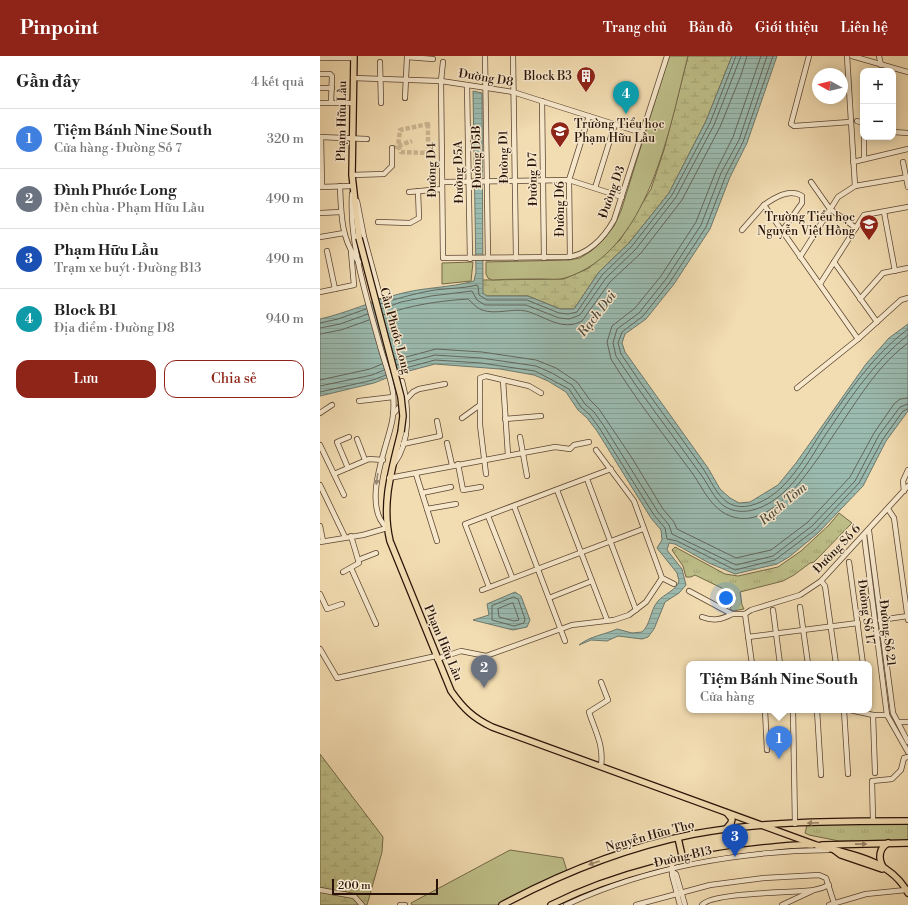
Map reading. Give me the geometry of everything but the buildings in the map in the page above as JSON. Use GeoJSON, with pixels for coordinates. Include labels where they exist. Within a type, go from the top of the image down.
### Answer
{"type":"FeatureCollection","features":[{"type":"Feature","properties":{"kind":"main road","name":"Phạm Hữu Lầu"},"geometry":{"type":"LineString","coordinates":[[354,57],[352,186],[359,238]]}},
{"type":"Feature","properties":{"kind":"main road","name":"Cầu Phước Long"},"geometry":{"type":"LineString","coordinates":[[359,238],[401,397],[403,411],[401,432]]}},
{"type":"Feature","properties":{"kind":"main road","name":"Phạm Hữu Lầu"},"geometry":{"type":"LineString","coordinates":[[401,432],[389,478],[386,503],[387,528],[394,554],[436,657],[451,691],[464,709],[475,718],[492,727],[816,845],[842,850],[874,861],[898,879],[907,891]]}},
{"type":"Feature","properties":{"kind":"main road"},"geometry":{"type":"LineString","coordinates":[[723,811],[732,819],[726,829]]}},
{"type":"Feature","properties":{"kind":"main road","name":"Nguyễn Hữu Thọ"},"geometry":{"type":"LineString","coordinates":[[502,905],[549,881],[591,864],[678,838],[726,829],[764,826],[908,820]]}},
{"type":"Feature","properties":{"kind":"main road"},"geometry":{"type":"LineString","coordinates":[[678,838],[683,860]]}},
{"type":"Feature","properties":{"kind":"main road"},"geometry":{"type":"LineString","coordinates":[[884,870],[880,856],[884,847],[889,843]]}},
{"type":"Feature","properties":{"kind":"main road"},"geometry":{"type":"LineString","coordinates":[[551,905],[602,884],[672,868],[683,860],[729,852],[799,844],[908,843]]}},
{"type":"Feature","properties":{"kind":"street","name":"Đường D5B"},"geometry":{"type":"LineString","coordinates":[[485,56],[487,258]]}},
{"type":"Feature","properties":{"kind":"street","name":"Đường D1"},"geometry":{"type":"LineString","coordinates":[[513,56],[516,258]]}},
{"type":"Feature","properties":{"kind":"street","name":"Đường D3"},"geometry":{"type":"LineString","coordinates":[[472,259],[570,257],[583,253],[602,237],[614,220],[667,56]]}},
{"type":"Feature","properties":{"kind":"street"},"geometry":{"type":"LineString","coordinates":[[809,56],[792,124],[794,126],[850,122]]}},
{"type":"Feature","properties":{"kind":"street"},"geometry":{"type":"LineString","coordinates":[[847,56],[852,162],[855,186]]}},
{"type":"Feature","properties":{"kind":"street"},"geometry":{"type":"LineString","coordinates":[[852,56],[908,72]]}},
{"type":"Feature","properties":{"kind":"street"},"geometry":{"type":"LineString","coordinates":[[879,56],[881,65]]}},
{"type":"Feature","properties":{"kind":"street"},"geometry":{"type":"LineString","coordinates":[[320,58],[354,57]]}},
{"type":"Feature","properties":{"kind":"street"},"geometry":{"type":"LineString","coordinates":[[405,98],[407,57],[433,58]]}},
{"type":"Feature","properties":{"kind":"street"},"geometry":{"type":"LineString","coordinates":[[380,62],[381,103]]}},
{"type":"Feature","properties":{"kind":"street","name":"Đường D4"},"geometry":{"type":"LineString","coordinates":[[443,62],[441,81],[443,258],[472,259]]}},
{"type":"Feature","properties":{"kind":"street"},"geometry":{"type":"LineString","coordinates":[[320,74],[330,74],[332,76],[332,103]]}},
{"type":"Feature","properties":{"kind":"street","name":"Đường D8"},"geometry":{"type":"LineString","coordinates":[[353,78],[441,81],[513,92],[642,133]]}},
{"type":"Feature","properties":{"kind":"street","name":"Đường D5A"},"geometry":{"type":"LineString","coordinates":[[467,85],[471,181],[472,259]]}},
{"type":"Feature","properties":{"kind":"street"},"geometry":{"type":"LineString","coordinates":[[320,88],[332,88]]}},
{"type":"Feature","properties":{"kind":"street","name":"Đường D7"},"geometry":{"type":"LineString","coordinates":[[542,101],[544,258]]}},
{"type":"Feature","properties":{"kind":"street"},"geometry":{"type":"LineString","coordinates":[[320,103],[353,103]]}},
{"type":"Feature","properties":{"kind":"street","name":"Đường D6"},"geometry":{"type":"LineString","coordinates":[[570,257],[569,180],[589,116]]}},
{"type":"Feature","properties":{"kind":"street"},"geometry":{"type":"LineString","coordinates":[[596,188],[615,124]]}},
{"type":"Feature","properties":{"kind":"street"},"geometry":{"type":"LineString","coordinates":[[896,132],[908,133]]}},
{"type":"Feature","properties":{"kind":"street"},"geometry":{"type":"LineString","coordinates":[[352,186],[321,186],[321,137],[367,138]]}},
{"type":"Feature","properties":{"kind":"street"},"geometry":{"type":"LineString","coordinates":[[864,140],[864,159]]}},
{"type":"Feature","properties":{"kind":"street"},"geometry":{"type":"LineString","coordinates":[[352,175],[384,174],[392,166],[392,148]]}},
{"type":"Feature","properties":{"kind":"street"},"geometry":{"type":"LineString","coordinates":[[852,162],[908,149]]}},
{"type":"Feature","properties":{"kind":"street"},"geometry":{"type":"LineString","coordinates":[[903,162],[908,187]]}},
{"type":"Feature","properties":{"kind":"street"},"geometry":{"type":"LineString","coordinates":[[800,257],[838,198],[855,186],[907,177]]}},
{"type":"Feature","properties":{"kind":"street"},"geometry":{"type":"LineString","coordinates":[[442,182],[569,180],[622,197]]}},
{"type":"Feature","properties":{"kind":"street"},"geometry":{"type":"LineString","coordinates":[[811,182],[830,209],[856,228]]}},
{"type":"Feature","properties":{"kind":"street"},"geometry":{"type":"LineString","coordinates":[[320,292],[354,285],[351,252],[344,233],[341,212],[340,186]]}},
{"type":"Feature","properties":{"kind":"street","name":"Phạm Hữu Lầu"},"geometry":{"type":"LineString","coordinates":[[352,186],[353,220],[363,283]]}},
{"type":"Feature","properties":{"kind":"street","name":"Phạm Hữu Lầu"},"geometry":{"type":"LineString","coordinates":[[352,186],[380,296]]}},
{"type":"Feature","properties":{"kind":"street"},"geometry":{"type":"LineString","coordinates":[[409,192],[442,189]]}},
{"type":"Feature","properties":{"kind":"street"},"geometry":{"type":"LineString","coordinates":[[378,222],[415,222],[419,218],[418,191]]}},
{"type":"Feature","properties":{"kind":"street"},"geometry":{"type":"LineString","coordinates":[[742,230],[764,206],[778,196],[795,193],[802,196],[802,203],[782,231]]}},
{"type":"Feature","properties":{"kind":"street"},"geometry":{"type":"LineString","coordinates":[[764,206],[858,339]]}},
{"type":"Feature","properties":{"kind":"street"},"geometry":{"type":"LineString","coordinates":[[820,284],[864,215],[908,207]]}},
{"type":"Feature","properties":{"kind":"street"},"geometry":{"type":"LineString","coordinates":[[320,213],[341,212]]}},
{"type":"Feature","properties":{"kind":"street"},"geometry":{"type":"LineString","coordinates":[[884,212],[895,270]]}},
{"type":"Feature","properties":{"kind":"street"},"geometry":{"type":"LineString","coordinates":[[320,237],[344,233]]}},
{"type":"Feature","properties":{"kind":"street"},"geometry":{"type":"LineString","coordinates":[[327,251],[335,289]]}},
{"type":"Feature","properties":{"kind":"street"},"geometry":{"type":"LineString","coordinates":[[351,252],[359,262]]}},
{"type":"Feature","properties":{"kind":"street"},"geometry":{"type":"LineString","coordinates":[[834,262],[877,322]]}},
{"type":"Feature","properties":{"kind":"street"},"geometry":{"type":"LineString","coordinates":[[860,299],[883,273],[908,268]]}},
{"type":"Feature","properties":{"kind":"street"},"geometry":{"type":"LineString","coordinates":[[363,283],[375,279]]}},
{"type":"Feature","properties":{"kind":"street","name":"Cầu Phước Long"},"geometry":{"type":"LineString","coordinates":[[363,283],[393,395]]}},
{"type":"Feature","properties":{"kind":"street"},"geometry":{"type":"LineString","coordinates":[[796,388],[858,339],[901,300],[908,298]]}},
{"type":"Feature","properties":{"kind":"street"},"geometry":{"type":"LineString","coordinates":[[486,474],[480,425],[480,378],[486,376],[529,386],[541,393]]}},
{"type":"Feature","properties":{"kind":"street"},"geometry":{"type":"LineString","coordinates":[[503,380],[508,455]]}},
{"type":"Feature","properties":{"kind":"street","name":"Phạm Hữu Lầu"},"geometry":{"type":"LineString","coordinates":[[392,466],[398,457],[403,444],[407,419],[406,400],[402,381]]}},
{"type":"Feature","properties":{"kind":"street"},"geometry":{"type":"LineString","coordinates":[[393,414],[419,389],[445,384]]}},
{"type":"Feature","properties":{"kind":"street"},"geometry":{"type":"LineString","coordinates":[[358,401],[393,395]]}},
{"type":"Feature","properties":{"kind":"street","name":"Phạm Hữu Lầu"},"geometry":{"type":"LineString","coordinates":[[387,528],[382,522],[377,504],[378,472],[393,414],[393,395]]}},
{"type":"Feature","properties":{"kind":"street"},"geometry":{"type":"LineString","coordinates":[[320,412],[332,405]]}},
{"type":"Feature","properties":{"kind":"street"},"geometry":{"type":"LineString","coordinates":[[462,418],[480,405]]}},
{"type":"Feature","properties":{"kind":"street"},"geometry":{"type":"LineString","coordinates":[[505,419],[541,416]]}},
{"type":"Feature","properties":{"kind":"street"},"geometry":{"type":"LineString","coordinates":[[403,444],[440,436],[437,421]]}},
{"type":"Feature","properties":{"kind":"street"},"geometry":{"type":"LineString","coordinates":[[348,468],[337,442],[349,436]]}},
{"type":"Feature","properties":{"kind":"street"},"geometry":{"type":"LineString","coordinates":[[520,437],[527,476]]}},
{"type":"Feature","properties":{"kind":"street"},"geometry":{"type":"LineString","coordinates":[[356,439],[365,460]]}},
{"type":"Feature","properties":{"kind":"street"},"geometry":{"type":"LineString","coordinates":[[389,478],[416,474],[452,465],[555,447],[570,449],[574,445],[589,442]]}},
{"type":"Feature","properties":{"kind":"street"},"geometry":{"type":"LineString","coordinates":[[447,443],[452,465]]}},
{"type":"Feature","properties":{"kind":"street"},"geometry":{"type":"LineString","coordinates":[[320,445],[344,495]]}},
{"type":"Feature","properties":{"kind":"street"},"geometry":{"type":"LineString","coordinates":[[596,450],[634,501],[662,578],[674,584]]}},
{"type":"Feature","properties":{"kind":"street"},"geometry":{"type":"LineString","coordinates":[[334,474],[365,460],[375,458],[382,460]]}},
{"type":"Feature","properties":{"kind":"street"},"geometry":{"type":"LineString","coordinates":[[458,464],[463,490],[481,487]]}},
{"type":"Feature","properties":{"kind":"street"},"geometry":{"type":"LineString","coordinates":[[489,587],[465,524],[611,470]]}},
{"type":"Feature","properties":{"kind":"street"},"geometry":{"type":"LineString","coordinates":[[904,491],[903,481],[908,470]]}},
{"type":"Feature","properties":{"kind":"street"},"geometry":{"type":"LineString","coordinates":[[416,474],[437,541]]}},
{"type":"Feature","properties":{"kind":"street"},"geometry":{"type":"LineString","coordinates":[[587,479],[636,610]]}},
{"type":"Feature","properties":{"kind":"street"},"geometry":{"type":"LineString","coordinates":[[320,485],[345,537]]}},
{"type":"Feature","properties":{"kind":"street","name":"Đường Số 6"},"geometry":{"type":"LineString","coordinates":[[745,614],[751,610],[800,595],[821,581],[869,531],[908,486]]}},
{"type":"Feature","properties":{"kind":"street"},"geometry":{"type":"LineString","coordinates":[[422,493],[452,487]]}},
{"type":"Feature","properties":{"kind":"street"},"geometry":{"type":"LineString","coordinates":[[557,490],[607,620]]}},
{"type":"Feature","properties":{"kind":"street"},"geometry":{"type":"LineString","coordinates":[[427,509],[456,504]]}},
{"type":"Feature","properties":{"kind":"street"},"geometry":{"type":"LineString","coordinates":[[514,506],[565,641]]}},
{"type":"Feature","properties":{"kind":"street"},"geometry":{"type":"LineString","coordinates":[[888,509],[894,518],[908,620]]}},
{"type":"Feature","properties":{"kind":"street"},"geometry":{"type":"LineString","coordinates":[[488,516],[512,577]]}},
{"type":"Feature","properties":{"kind":"street"},"geometry":{"type":"LineString","coordinates":[[320,526],[322,541],[387,528]]}},
{"type":"Feature","properties":{"kind":"street"},"geometry":{"type":"LineString","coordinates":[[482,590],[512,577],[538,569],[643,529]]}},
{"type":"Feature","properties":{"kind":"street","name":"Đường Số 21"},"geometry":{"type":"LineString","coordinates":[[869,531],[893,713],[908,742]]}},
{"type":"Feature","properties":{"kind":"street","name":"Đường Số 21"},"geometry":{"type":"LineString","coordinates":[[864,535],[887,714],[908,752]]}},
{"type":"Feature","properties":{"kind":"street"},"geometry":{"type":"LineString","coordinates":[[343,572],[359,563],[351,536]]}},
{"type":"Feature","properties":{"kind":"street"},"geometry":{"type":"LineString","coordinates":[[358,560],[376,553]]}},
{"type":"Feature","properties":{"kind":"street","name":"Đường Số 17"},"geometry":{"type":"LineString","coordinates":[[849,562],[863,661]]}},
{"type":"Feature","properties":{"kind":"street"},"geometry":{"type":"LineString","coordinates":[[350,568],[376,624]]}},
{"type":"Feature","properties":{"kind":"street"},"geometry":{"type":"LineString","coordinates":[[320,649],[337,678],[461,651],[486,656],[572,625],[630,615],[646,602],[662,578]]}},
{"type":"Feature","properties":{"kind":"street"},"geometry":{"type":"LineString","coordinates":[[549,598],[592,581]]}},
{"type":"Feature","properties":{"kind":"street"},"geometry":{"type":"LineString","coordinates":[[821,581],[825,586],[836,661]]}},
{"type":"Feature","properties":{"kind":"street"},"geometry":{"type":"LineString","coordinates":[[689,591],[732,614],[745,614],[752,661]]}},
{"type":"Feature","properties":{"kind":"street"},"geometry":{"type":"LineString","coordinates":[[320,594],[327,609],[342,604]]}},
{"type":"Feature","properties":{"kind":"street"},"geometry":{"type":"LineString","coordinates":[[800,607],[808,661]]}},
{"type":"Feature","properties":{"kind":"street"},"geometry":{"type":"LineString","coordinates":[[773,610],[780,661]]}},
{"type":"Feature","properties":{"kind":"street"},"geometry":{"type":"LineString","coordinates":[[702,617],[717,620],[724,619],[732,614]]}},
{"type":"Feature","properties":{"kind":"street"},"geometry":{"type":"LineString","coordinates":[[880,620],[908,616]]}},
{"type":"Feature","properties":{"kind":"street"},"geometry":{"type":"LineString","coordinates":[[748,637],[858,622]]}},
{"type":"Feature","properties":{"kind":"street"},"geometry":{"type":"LineString","coordinates":[[601,682],[608,700],[589,712],[602,748],[601,766]]}},
{"type":"Feature","properties":{"kind":"street"},"geometry":{"type":"LineString","coordinates":[[765,713],[767,750]]}},
{"type":"Feature","properties":{"kind":"street"},"geometry":{"type":"LineString","coordinates":[[793,713],[795,824]]}},
{"type":"Feature","properties":{"kind":"street"},"geometry":{"type":"LineString","coordinates":[[817,713],[820,775]]}},
{"type":"Feature","properties":{"kind":"street"},"geometry":{"type":"LineString","coordinates":[[844,713],[848,774]]}},
{"type":"Feature","properties":{"kind":"street"},"geometry":{"type":"LineString","coordinates":[[864,713],[873,715],[887,714]]}},
{"type":"Feature","properties":{"kind":"street"},"geometry":{"type":"LineString","coordinates":[[873,715],[875,773]]}},
{"type":"Feature","properties":{"kind":"street"},"geometry":{"type":"LineString","coordinates":[[898,722],[908,722]]}},
{"type":"Feature","properties":{"kind":"street"},"geometry":{"type":"LineString","coordinates":[[873,821],[872,781],[892,779],[901,770],[904,758],[908,757]]}},
{"type":"Feature","properties":{"kind":"street","name":"Đường B13"},"geometry":{"type":"LineString","coordinates":[[566,905],[623,883],[672,868],[708,861],[776,852],[833,849]]}},
{"type":"Feature","properties":{"kind":"street"},"geometry":{"type":"LineString","coordinates":[[672,868],[672,875],[685,905]]}},
{"type":"Feature","properties":{"kind":"street"},"geometry":{"type":"LineString","coordinates":[[636,905],[710,885],[792,876],[822,876],[829,885],[832,904],[866,894],[907,891]]}},
{"type":"Feature","properties":{"kind":"street"},"geometry":{"type":"LineString","coordinates":[[782,905],[829,885]]}},
{"type":"Feature","properties":{"kind":"street"},"geometry":{"type":"LineString","coordinates":[[320,890],[354,896],[362,905]]}},
{"type":"Feature","properties":{"kind":"street"},"geometry":{"type":"LineString","coordinates":[[702,905],[710,900],[763,893],[816,890]]}},
{"type":"Feature","properties":{"kind":"street"},"geometry":{"type":"LineString","coordinates":[[800,891],[801,896]]}},
{"type":"Feature","properties":{"kind":"street"},"geometry":{"type":"LineString","coordinates":[[679,893],[680,905]]}},
{"type":"Feature","properties":{"kind":"street"},"geometry":{"type":"LineString","coordinates":[[400,905],[405,905]]}},
{"type":"Feature","properties":{"kind":"green space"},"geometry":{"type":"Polygon","coordinates":[[[669,56],[688,56],[673,118],[651,185],[636,216],[617,243],[594,264],[565,278],[492,280],[488,278],[486,274],[486,262],[569,260],[580,258],[591,251],[603,240],[614,226],[621,211],[669,56]]]}},
{"type":"Feature","properties":{"kind":"green space"},"geometry":{"type":"Polygon","coordinates":[[[688,56],[732,56],[706,121],[669,193],[629,243],[599,272],[574,309],[560,309],[528,296],[487,296],[482,293],[482,280],[564,279],[589,268],[620,240],[651,189],[664,150],[688,56]]]}},
{"type":"Feature","properties":{"kind":"green space"},"geometry":{"type":"Polygon","coordinates":[[[473,262],[471,281],[442,284],[442,263],[473,262]]]}},
{"type":"Feature","properties":{"kind":"green space"},"geometry":{"type":"Polygon","coordinates":[[[839,513],[852,523],[814,562],[810,563],[783,581],[740,592],[744,609],[733,611],[730,609],[736,595],[695,575],[686,577],[683,566],[672,550],[675,547],[725,574],[738,576],[778,567],[801,551],[829,525],[839,513]]]}},
{"type":"Feature","properties":{"kind":"green space"},"geometry":{"type":"Polygon","coordinates":[[[320,754],[383,837],[382,852],[367,905],[320,905],[320,754]]]}},
{"type":"Feature","properties":{"kind":"green space"},"geometry":{"type":"Polygon","coordinates":[[[908,822],[908,841],[839,841],[805,833],[807,825],[908,822]]]}},
{"type":"Feature","properties":{"kind":"green space"},"geometry":{"type":"Polygon","coordinates":[[[510,850],[563,858],[567,871],[498,905],[412,905],[411,903],[510,850]]]}},
{"type":"Feature","properties":{"kind":"water"},"geometry":{"type":"Polygon","coordinates":[[[732,56],[777,56],[747,143],[730,177],[710,229],[674,284],[646,319],[625,334],[622,343],[625,352],[708,468],[720,489],[730,498],[739,503],[750,502],[778,485],[796,463],[866,364],[889,338],[908,324],[908,411],[886,441],[863,486],[818,533],[789,557],[777,564],[735,574],[709,563],[675,544],[669,543],[667,550],[682,569],[686,585],[679,593],[665,602],[654,629],[648,637],[642,639],[618,636],[607,641],[591,640],[579,645],[592,638],[617,629],[632,633],[642,632],[647,625],[655,605],[661,598],[676,587],[679,581],[677,573],[657,548],[662,540],[661,530],[651,518],[597,431],[587,418],[578,410],[566,392],[548,381],[534,375],[500,369],[435,364],[394,375],[374,383],[320,396],[320,319],[340,314],[399,294],[474,281],[476,272],[473,91],[482,93],[483,293],[487,296],[528,296],[560,309],[574,309],[599,272],[629,243],[669,193],[706,121],[732,56]]]}},
{"type":"Feature","properties":{"kind":"water"},"geometry":{"type":"Polygon","coordinates":[[[515,592],[521,596],[530,620],[527,627],[513,630],[473,620],[489,615],[487,604],[515,592]]]}},
{"type":"Feature","properties":{"kind":"tunnel"},"geometry":{"type":"LineString","coordinates":[[428,124],[428,153],[401,152],[398,146],[400,130],[428,124]]}},
{"type":"Feature","properties":{"kind":"tunnel"},"geometry":{"type":"LineString","coordinates":[[392,148],[412,141]]}},
{"type":"Feature","properties":{"kind":"place","name":"Block B3"},"geometry":{"type":"Point","coordinates":[586,93]}},
{"type":"Feature","properties":{"kind":"place","name":"Block B1"},"geometry":{"type":"Point","coordinates":[626,114]}},
{"type":"Feature","properties":{"kind":"place","name":"Trường Tiểu học Phạm Hữu Lầu"},"geometry":{"type":"Point","coordinates":[560,148]}},
{"type":"Feature","properties":{"kind":"place","name":"Trường Tiểu học Nguyễn Việt Hồng"},"geometry":{"type":"Point","coordinates":[869,241]}},
{"type":"Feature","properties":{"kind":"place","name":"Đình Phước Long"},"geometry":{"type":"Point","coordinates":[484,688]}},
{"type":"Feature","properties":{"kind":"place","name":"Tiệm Bánh Nine South"},"geometry":{"type":"Point","coordinates":[779,759]}},
{"type":"Feature","properties":{"kind":"place","name":"Phạm Hữu Lầu"},"geometry":{"type":"Point","coordinates":[735,857]}},
{"type":"Feature","properties":{"kind":"water label","name":"Rạch Dơi"},"geometry":{"type":"Point","coordinates":[597,314]}},
{"type":"Feature","properties":{"kind":"water label","name":"Rạch Tôm"},"geometry":{"type":"Point","coordinates":[783,504]}}]}
